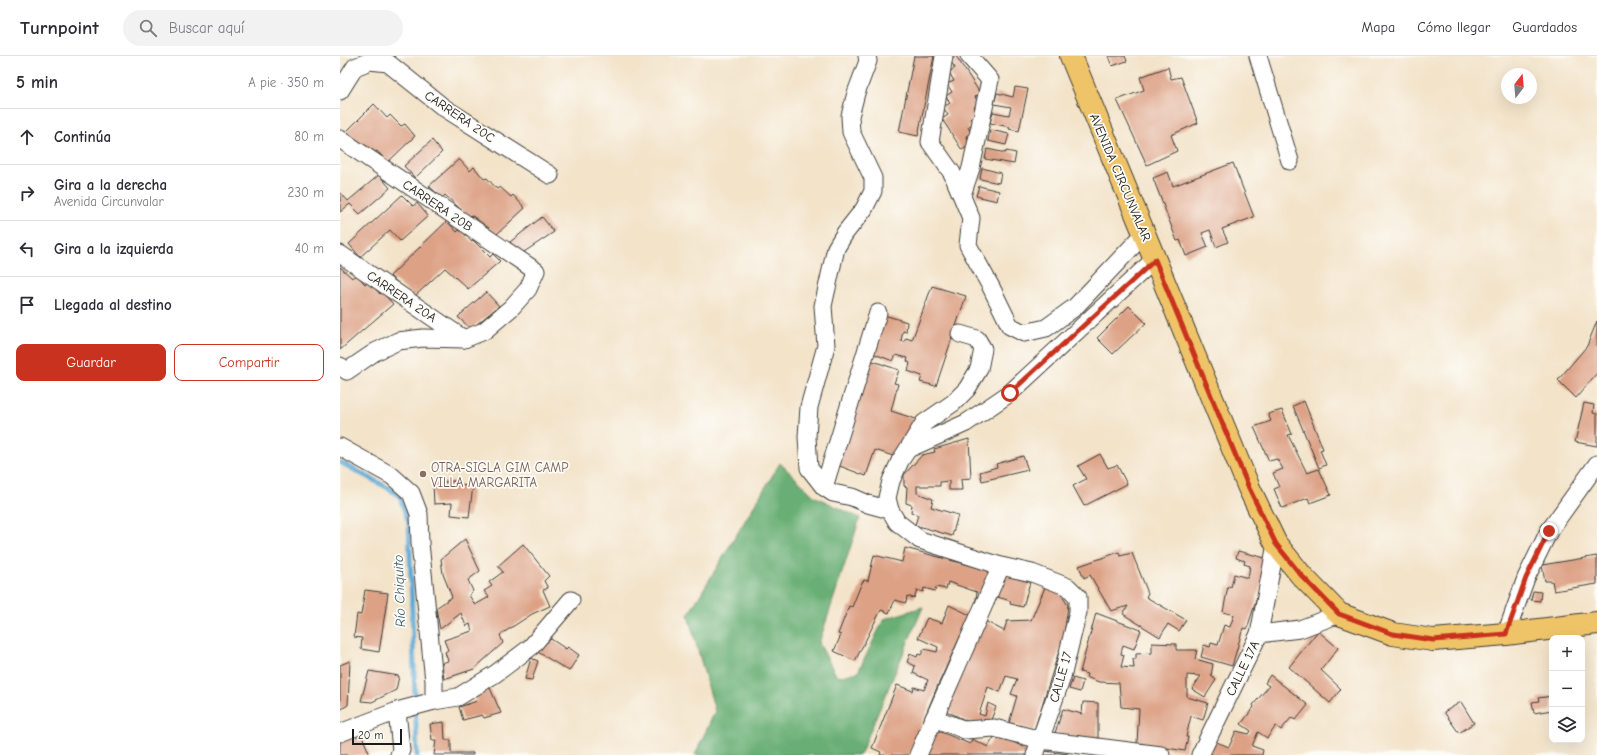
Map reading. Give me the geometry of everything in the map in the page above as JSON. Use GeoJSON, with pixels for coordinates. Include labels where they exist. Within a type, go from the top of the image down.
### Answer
{"type":"FeatureCollection","features":[{"type":"Feature","properties":{"kind":"main road","name":"AVENIDA CIRCUNVALAR"},"geometry":{"type":"LineString","coordinates":[[1071,56],[1249,488],[1276,544],[1301,575],[1339,614],[1393,634],[1433,640],[1506,634],[1597,623]]}},
{"type":"Feature","properties":{"kind":"street"},"geometry":{"type":"LineString","coordinates":[[867,56],[868,60],[856,92],[850,116],[852,132],[873,178],[873,191],[864,209],[845,232],[836,248],[823,306],[826,346],[809,407],[807,437],[809,468],[824,487],[833,493],[852,497],[868,504],[890,510]]}},
{"type":"Feature","properties":{"kind":"street"},"geometry":{"type":"LineString","coordinates":[[944,56],[930,142],[952,173],[962,195],[971,218],[968,245],[1010,326],[1024,333],[1046,328],[1075,307],[1144,233]]}},
{"type":"Feature","properties":{"kind":"street"},"geometry":{"type":"LineString","coordinates":[[962,195],[971,168],[990,80],[969,56]]}},
{"type":"Feature","properties":{"kind":"street"},"geometry":{"type":"LineString","coordinates":[[1258,56],[1290,161]]}},
{"type":"Feature","properties":{"kind":"street"},"geometry":{"type":"LineString","coordinates":[[340,91],[360,61]]}},
{"type":"Feature","properties":{"kind":"street","name":"CARRERA 20C"},"geometry":{"type":"LineString","coordinates":[[360,61],[388,64],[443,107],[550,175]]}},
{"type":"Feature","properties":{"kind":"street","name":"CARRERA 20B"},"geometry":{"type":"LineString","coordinates":[[340,139],[536,271],[528,289],[511,308],[484,331],[464,339]]}},
{"type":"Feature","properties":{"kind":"street","name":"CARRERA 20A"},"geometry":{"type":"LineString","coordinates":[[340,254],[464,339]]}},
{"type":"Feature","properties":{"kind":"street"},"geometry":{"type":"LineString","coordinates":[[908,449],[966,423],[1010,393],[1155,260]]}},
{"type":"Feature","properties":{"kind":"street"},"geometry":{"type":"LineString","coordinates":[[824,487],[878,313]]}},
{"type":"Feature","properties":{"kind":"street"},"geometry":{"type":"LineString","coordinates":[[918,755],[1001,566],[920,540],[897,522],[890,510],[888,498],[891,481],[900,461],[924,423],[953,403],[967,389],[979,369],[983,349],[977,339],[960,334]]}},
{"type":"Feature","properties":{"kind":"street"},"geometry":{"type":"LineString","coordinates":[[344,368],[398,341],[423,338],[464,339]]}},
{"type":"Feature","properties":{"kind":"street"},"geometry":{"type":"LineString","coordinates":[[340,448],[392,476],[411,493],[419,514],[420,544],[434,681],[415,706],[399,755]]}},
{"type":"Feature","properties":{"kind":"street"},"geometry":{"type":"LineString","coordinates":[[1506,634],[1526,578],[1549,531],[1597,464]]}},
{"type":"Feature","properties":{"kind":"street"},"geometry":{"type":"LineString","coordinates":[[1258,634],[1276,544]]}},
{"type":"Feature","properties":{"kind":"street","name":"CALLE 17"},"geometry":{"type":"LineString","coordinates":[[1001,566],[1032,573],[1068,587],[1078,597],[1078,612],[1064,669],[1038,748]]}},
{"type":"Feature","properties":{"kind":"street"},"geometry":{"type":"LineString","coordinates":[[340,733],[415,706],[458,697],[495,674],[531,647],[571,600]]}},
{"type":"Feature","properties":{"kind":"street","name":"CALLE 17A"},"geometry":{"type":"LineString","coordinates":[[1200,755],[1258,634],[1300,629],[1339,614]]}},
{"type":"Feature","properties":{"kind":"street"},"geometry":{"type":"LineString","coordinates":[[934,718],[965,730],[994,728],[1038,748],[1161,755]]}},
{"type":"Feature","properties":{"kind":"green space"},"geometry":{"type":"Polygon","coordinates":[[[780,463],[814,496],[860,518],[819,643],[837,677],[858,672],[884,619],[923,607],[860,755],[695,755],[715,711],[688,615],[780,463]]]}},
{"type":"Feature","properties":{"kind":"building"},"geometry":{"type":"Polygon","coordinates":[[[914,56],[934,56],[918,136],[899,132],[914,56]]]}},
{"type":"Feature","properties":{"kind":"building"},"geometry":{"type":"Polygon","coordinates":[[[956,56],[980,93],[975,97],[979,103],[974,107],[978,113],[970,119],[973,123],[968,127],[971,133],[966,136],[971,144],[962,150],[942,119],[948,115],[943,107],[950,103],[946,96],[952,92],[947,84],[954,81],[949,72],[955,68],[950,60],[956,56]]]}},
{"type":"Feature","properties":{"kind":"building"},"geometry":{"type":"Polygon","coordinates":[[[1108,56],[1125,56],[1127,61],[1112,66],[1108,56]]]}},
{"type":"Feature","properties":{"kind":"building"},"geometry":{"type":"Polygon","coordinates":[[[1168,67],[1171,79],[1181,77],[1198,123],[1171,135],[1177,151],[1147,165],[1117,100],[1144,90],[1140,77],[1168,67]]]}},
{"type":"Feature","properties":{"kind":"building"},"geometry":{"type":"Polygon","coordinates":[[[1015,87],[1028,89],[1019,131],[1009,129],[1010,127],[990,123],[993,112],[1009,115],[1011,107],[994,104],[997,93],[1013,97],[1015,87]]]}},
{"type":"Feature","properties":{"kind":"building"},"geometry":{"type":"Polygon","coordinates":[[[374,104],[387,118],[390,115],[401,126],[405,124],[415,136],[388,162],[377,151],[372,154],[347,131],[374,104]]]}},
{"type":"Feature","properties":{"kind":"building"},"geometry":{"type":"Polygon","coordinates":[[[990,130],[1009,134],[1006,145],[988,141],[990,130]]]}},
{"type":"Feature","properties":{"kind":"building"},"geometry":{"type":"Polygon","coordinates":[[[432,140],[442,152],[415,178],[404,166],[432,140]]]}},
{"type":"Feature","properties":{"kind":"building"},"geometry":{"type":"Polygon","coordinates":[[[987,149],[1006,153],[1006,151],[1016,153],[1014,164],[985,159],[987,149]]]}},
{"type":"Feature","properties":{"kind":"building"},"geometry":{"type":"Polygon","coordinates":[[[459,159],[470,171],[474,167],[484,179],[487,178],[497,189],[500,187],[511,197],[513,195],[525,208],[497,234],[471,215],[469,217],[445,195],[442,198],[429,186],[459,159]]]}},
{"type":"Feature","properties":{"kind":"building"},"geometry":{"type":"Polygon","coordinates":[[[1233,163],[1254,217],[1222,229],[1228,242],[1216,247],[1210,230],[1202,233],[1208,247],[1186,256],[1180,240],[1177,241],[1153,178],[1168,172],[1173,186],[1233,163]]]}},
{"type":"Feature","properties":{"kind":"building"},"geometry":{"type":"Polygon","coordinates":[[[982,168],[1001,173],[999,183],[980,179],[982,168]]]}},
{"type":"Feature","properties":{"kind":"building"},"geometry":{"type":"Polygon","coordinates":[[[379,175],[390,188],[360,214],[350,204],[340,212],[340,192],[348,201],[379,175]]]}},
{"type":"Feature","properties":{"kind":"building"},"geometry":{"type":"Polygon","coordinates":[[[979,186],[999,191],[997,201],[976,196],[979,186]]]}},
{"type":"Feature","properties":{"kind":"building"},"geometry":{"type":"Polygon","coordinates":[[[402,195],[413,206],[417,203],[428,216],[400,241],[390,230],[360,257],[349,244],[402,195]]]}},
{"type":"Feature","properties":{"kind":"building"},"geometry":{"type":"Polygon","coordinates":[[[542,217],[554,232],[521,254],[510,242],[542,217]]]}},
{"type":"Feature","properties":{"kind":"building"},"geometry":{"type":"Polygon","coordinates":[[[447,221],[457,232],[460,229],[472,242],[473,240],[490,257],[493,254],[500,261],[468,289],[445,268],[414,297],[390,276],[447,221]]]}},
{"type":"Feature","properties":{"kind":"building"},"geometry":{"type":"Polygon","coordinates":[[[340,267],[352,278],[357,275],[365,284],[369,281],[380,294],[382,292],[393,304],[340,350],[340,267]]]}},
{"type":"Feature","properties":{"kind":"building"},"geometry":{"type":"Polygon","coordinates":[[[932,286],[966,296],[936,386],[920,382],[922,376],[908,371],[910,363],[907,361],[908,358],[896,355],[893,361],[872,353],[884,315],[907,322],[906,332],[903,331],[901,341],[904,342],[906,338],[912,340],[932,286]]]}},
{"type":"Feature","properties":{"kind":"building"},"geometry":{"type":"Polygon","coordinates":[[[486,292],[499,306],[471,329],[458,317],[486,292]]]}},
{"type":"Feature","properties":{"kind":"building"},"geometry":{"type":"Polygon","coordinates":[[[1129,306],[1146,323],[1113,354],[1097,338],[1129,306]]]}},
{"type":"Feature","properties":{"kind":"building"},"geometry":{"type":"Polygon","coordinates":[[[1597,321],[1597,373],[1576,398],[1558,380],[1587,346],[1597,321]]]}},
{"type":"Feature","properties":{"kind":"building"},"geometry":{"type":"Polygon","coordinates":[[[870,360],[899,370],[894,383],[898,384],[891,411],[919,420],[893,456],[875,450],[866,476],[837,465],[870,360]]]}},
{"type":"Feature","properties":{"kind":"building"},"geometry":{"type":"Polygon","coordinates":[[[1304,401],[1323,449],[1320,450],[1326,465],[1319,468],[1293,406],[1304,401]]]}},
{"type":"Feature","properties":{"kind":"building"},"geometry":{"type":"Polygon","coordinates":[[[1584,403],[1594,405],[1593,413],[1597,414],[1597,446],[1575,442],[1584,403]]]}},
{"type":"Feature","properties":{"kind":"building"},"geometry":{"type":"Polygon","coordinates":[[[1282,410],[1292,434],[1288,435],[1307,473],[1319,469],[1331,495],[1310,503],[1308,498],[1282,508],[1274,489],[1279,487],[1273,473],[1283,469],[1277,459],[1269,461],[1254,427],[1271,421],[1268,414],[1282,410]]]}},
{"type":"Feature","properties":{"kind":"building"},"geometry":{"type":"Polygon","coordinates":[[[969,439],[971,478],[961,479],[962,490],[949,490],[949,481],[940,482],[940,486],[917,486],[917,493],[933,499],[931,507],[958,515],[952,536],[915,525],[918,515],[911,512],[912,505],[906,503],[907,487],[904,486],[904,475],[922,455],[935,452],[934,449],[969,439]]]}},
{"type":"Feature","properties":{"kind":"building"},"geometry":{"type":"Polygon","coordinates":[[[1100,454],[1108,468],[1117,465],[1127,484],[1084,506],[1073,486],[1086,479],[1078,466],[1100,454]]]}},
{"type":"Feature","properties":{"kind":"building"},"geometry":{"type":"Polygon","coordinates":[[[1023,456],[1028,470],[982,481],[980,472],[997,467],[996,464],[1023,456]]]}},
{"type":"Feature","properties":{"kind":"building"},"geometry":{"type":"Polygon","coordinates":[[[454,481],[454,485],[473,486],[469,517],[451,515],[452,503],[434,504],[433,483],[454,481]]]}},
{"type":"Feature","properties":{"kind":"building"},"geometry":{"type":"Polygon","coordinates":[[[465,539],[480,571],[468,580],[473,591],[469,595],[475,605],[489,597],[484,591],[492,586],[489,582],[503,572],[498,566],[523,544],[549,576],[544,581],[548,588],[543,590],[550,606],[532,614],[500,635],[503,643],[474,669],[444,679],[442,663],[448,661],[445,652],[448,650],[444,640],[472,631],[470,624],[466,626],[461,613],[440,629],[436,608],[452,597],[443,574],[441,559],[465,539]]]}},
{"type":"Feature","properties":{"kind":"building"},"geometry":{"type":"Polygon","coordinates":[[[905,548],[995,572],[975,606],[977,592],[948,582],[946,589],[936,587],[935,591],[924,588],[923,592],[917,590],[914,598],[907,596],[906,603],[895,600],[889,613],[881,610],[855,661],[834,651],[841,635],[838,634],[849,606],[852,607],[862,582],[864,580],[868,581],[874,555],[902,562],[905,548]]]}},
{"type":"Feature","properties":{"kind":"building"},"geometry":{"type":"Polygon","coordinates":[[[1238,551],[1269,559],[1247,629],[1243,628],[1232,666],[1201,657],[1204,645],[1210,647],[1211,643],[1218,645],[1224,625],[1230,627],[1234,615],[1223,612],[1228,586],[1231,587],[1234,574],[1248,578],[1250,566],[1244,564],[1245,561],[1236,558],[1238,551]]]}},
{"type":"Feature","properties":{"kind":"building"},"geometry":{"type":"Polygon","coordinates":[[[1119,552],[1120,556],[1132,553],[1148,593],[1146,597],[1186,620],[1179,631],[1168,624],[1160,637],[1123,614],[1128,606],[1111,611],[1090,575],[1084,578],[1079,566],[1119,552]]]}},
{"type":"Feature","properties":{"kind":"building"},"geometry":{"type":"Polygon","coordinates":[[[1597,556],[1597,584],[1554,591],[1552,581],[1545,581],[1542,565],[1597,556]]]}},
{"type":"Feature","properties":{"kind":"building"},"geometry":{"type":"Polygon","coordinates":[[[1000,574],[1030,582],[1023,607],[1010,604],[1011,601],[994,596],[1000,574]]]}},
{"type":"Feature","properties":{"kind":"building"},"geometry":{"type":"Polygon","coordinates":[[[1046,585],[1059,592],[1068,605],[1064,635],[1064,649],[1060,648],[1034,731],[1009,723],[1017,696],[1011,694],[1017,679],[1006,676],[1000,692],[988,687],[979,714],[985,716],[988,703],[996,707],[989,725],[978,726],[946,711],[981,619],[1004,631],[1007,621],[1031,620],[1046,585]]]}},
{"type":"Feature","properties":{"kind":"building"},"geometry":{"type":"Polygon","coordinates":[[[365,590],[388,593],[379,652],[361,649],[362,638],[354,637],[357,614],[361,615],[365,590]]]}},
{"type":"Feature","properties":{"kind":"building"},"geometry":{"type":"Polygon","coordinates":[[[1533,591],[1541,592],[1540,601],[1531,600],[1533,591]]]}},
{"type":"Feature","properties":{"kind":"building"},"geometry":{"type":"Polygon","coordinates":[[[949,605],[970,615],[938,685],[909,755],[880,755],[881,752],[872,748],[897,685],[913,691],[914,687],[924,690],[928,680],[913,673],[915,666],[907,662],[910,654],[917,657],[918,654],[921,655],[924,649],[937,652],[938,647],[918,638],[927,618],[942,623],[949,605]]]}},
{"type":"Feature","properties":{"kind":"building"},"geometry":{"type":"Polygon","coordinates":[[[1096,613],[1141,630],[1134,649],[1123,645],[1121,654],[1124,655],[1121,667],[1134,668],[1133,659],[1136,659],[1136,654],[1152,653],[1152,643],[1176,644],[1176,650],[1197,650],[1195,659],[1213,664],[1211,676],[1216,680],[1205,697],[1192,689],[1201,676],[1187,675],[1187,697],[1208,703],[1203,720],[1191,716],[1186,737],[1188,737],[1185,751],[1137,743],[1139,709],[1121,707],[1119,683],[1099,682],[1086,677],[1087,674],[1080,672],[1096,613]]]}},
{"type":"Feature","properties":{"kind":"building"},"geometry":{"type":"Polygon","coordinates":[[[1318,631],[1338,648],[1321,670],[1341,689],[1330,703],[1289,667],[1318,631]]]}},
{"type":"Feature","properties":{"kind":"building"},"geometry":{"type":"Polygon","coordinates":[[[551,639],[566,649],[568,647],[579,655],[569,671],[536,651],[551,639]]]}},
{"type":"Feature","properties":{"kind":"building"},"geometry":{"type":"Polygon","coordinates":[[[531,658],[538,661],[532,680],[525,679],[531,658]]]}},
{"type":"Feature","properties":{"kind":"building"},"geometry":{"type":"Polygon","coordinates":[[[350,661],[348,705],[340,710],[340,665],[350,661]]]}},
{"type":"Feature","properties":{"kind":"building"},"geometry":{"type":"Polygon","coordinates":[[[369,671],[399,676],[396,690],[372,702],[361,701],[369,671]]]}},
{"type":"Feature","properties":{"kind":"building"},"geometry":{"type":"Polygon","coordinates":[[[1270,675],[1308,705],[1296,720],[1291,718],[1281,730],[1276,726],[1267,738],[1258,732],[1252,746],[1263,750],[1262,755],[1209,755],[1214,741],[1229,747],[1236,731],[1249,734],[1251,731],[1241,724],[1254,707],[1253,705],[1269,686],[1265,683],[1270,675]]]}},
{"type":"Feature","properties":{"kind":"building"},"geometry":{"type":"Polygon","coordinates":[[[1073,678],[1083,681],[1080,692],[1069,689],[1073,678]]]}},
{"type":"Feature","properties":{"kind":"building"},"geometry":{"type":"Polygon","coordinates":[[[490,688],[501,713],[484,718],[482,715],[463,720],[459,707],[477,701],[474,694],[490,688]]]}},
{"type":"Feature","properties":{"kind":"building"},"geometry":{"type":"Polygon","coordinates":[[[1549,696],[1549,710],[1534,713],[1532,702],[1539,701],[1538,698],[1549,696]]]}},
{"type":"Feature","properties":{"kind":"building"},"geometry":{"type":"Polygon","coordinates":[[[1083,702],[1098,703],[1098,742],[1080,740],[1055,733],[1063,709],[1082,714],[1083,702]]]}},
{"type":"Feature","properties":{"kind":"building"},"geometry":{"type":"Polygon","coordinates":[[[1461,702],[1474,723],[1459,733],[1444,712],[1461,702]]]}},
{"type":"Feature","properties":{"kind":"building"},"geometry":{"type":"Polygon","coordinates":[[[444,722],[445,740],[451,740],[451,753],[473,753],[473,755],[434,755],[436,740],[432,740],[430,724],[444,722]]]}},
{"type":"Feature","properties":{"kind":"building"},"geometry":{"type":"Polygon","coordinates":[[[359,729],[370,755],[340,755],[340,736],[359,729]]]}},
{"type":"Feature","properties":{"kind":"building"},"geometry":{"type":"Polygon","coordinates":[[[936,730],[970,744],[972,739],[988,747],[996,734],[1028,749],[1026,755],[925,755],[936,730]]]}},
{"type":"Feature","properties":{"kind":"building"},"geometry":{"type":"Polygon","coordinates":[[[1044,751],[1068,754],[1043,755],[1044,751]]]}},
{"type":"Feature","properties":{"kind":"waterway","name":"Río Chiquito"},"geometry":{"type":"LineString","coordinates":[[340,462],[390,489],[400,497],[409,523],[417,755]]}},
{"type":"Feature","properties":{"kind":"place","name":"OTRA-SIGLA GIM CAMP VILLA MARGARITA"},"geometry":{"type":"Point","coordinates":[423,474]}},
{"type":"Feature","properties":{"kind":"route"},"geometry":{"type":"LineString","coordinates":[[1010,393],[1155,260],[1249,488],[1276,544],[1301,575],[1339,614],[1393,634],[1433,640],[1506,634],[1526,578],[1549,531]]}}]}
